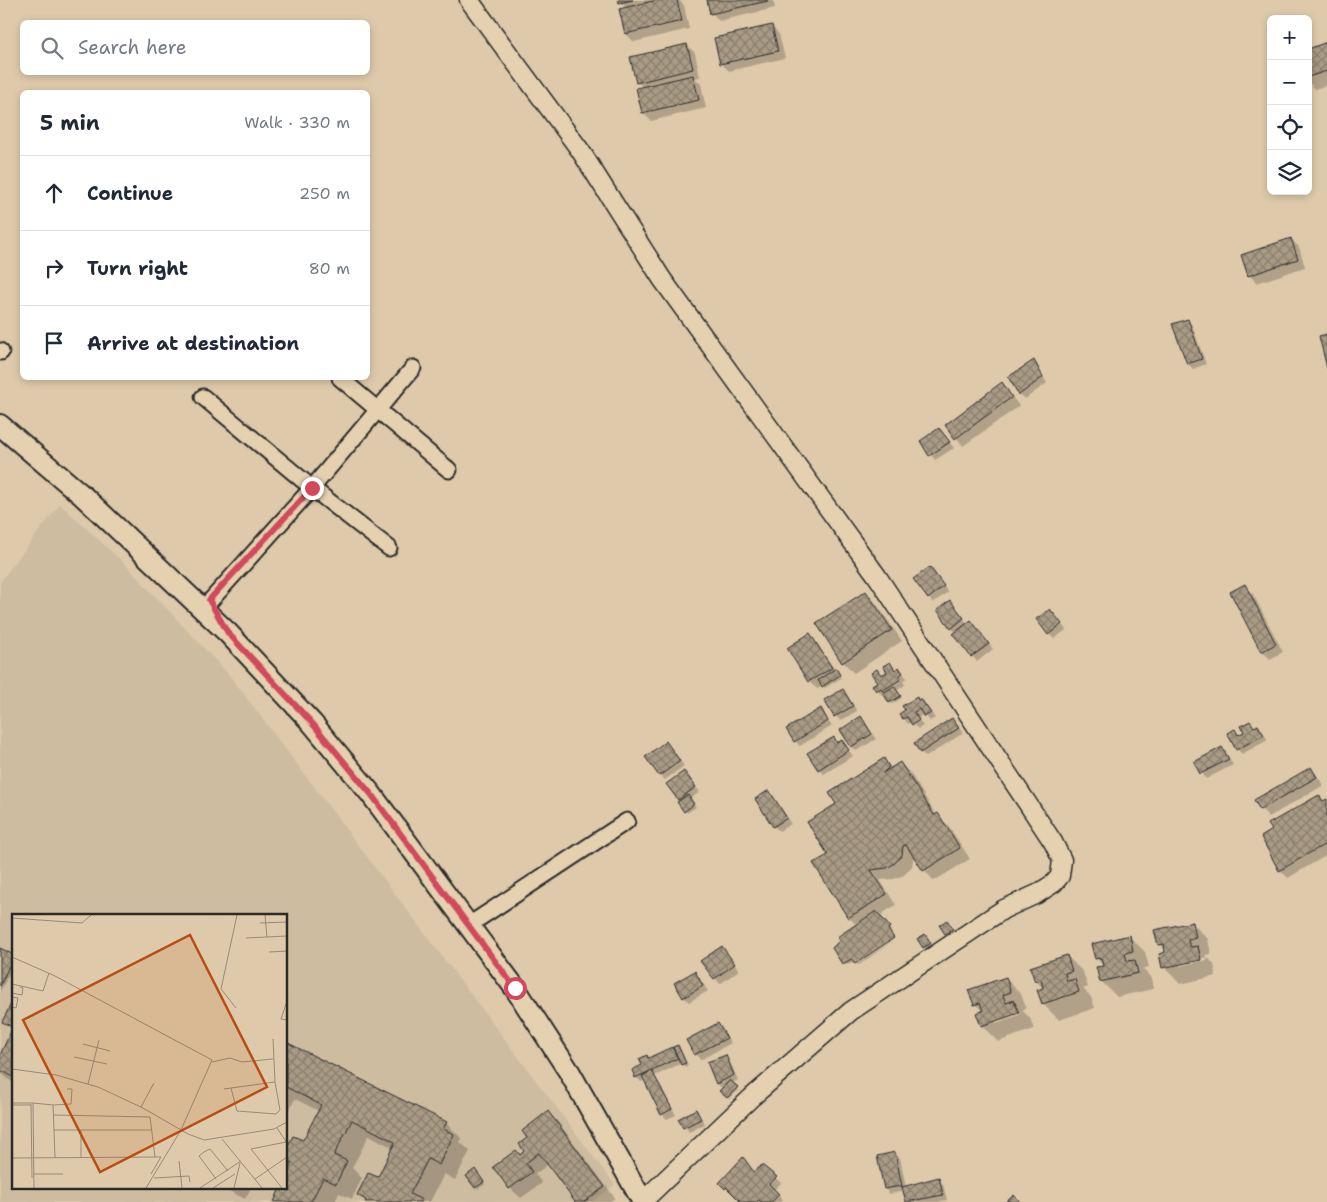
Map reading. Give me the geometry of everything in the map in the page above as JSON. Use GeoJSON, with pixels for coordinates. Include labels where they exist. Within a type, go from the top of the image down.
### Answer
{"type":"FeatureCollection","features":[{"type":"Feature","properties":{"kind":"main road"},"geometry":{"type":"LineString","coordinates":[[0,409],[103,498],[205,605],[228,633],[312,723],[371,794],[470,924],[515,988],[570,1073],[642,1202]]}},
{"type":"Feature","properties":{"kind":"main road"},"geometry":{"type":"LineString","coordinates":[[0,425],[205,605]]}},
{"type":"Feature","properties":{"kind":"street"},"geometry":{"type":"LineString","coordinates":[[469,0],[580,150],[662,279],[876,576],[1053,842],[1062,860],[1060,876],[1047,889],[1004,909],[834,1024],[730,1118],[642,1202]]}},
{"type":"Feature","properties":{"kind":"street"},"geometry":{"type":"LineString","coordinates":[[205,605],[312,488],[413,368]]}},
{"type":"Feature","properties":{"kind":"street"},"geometry":{"type":"LineString","coordinates":[[342,380],[449,470]]}},
{"type":"Feature","properties":{"kind":"street"},"geometry":{"type":"LineString","coordinates":[[203,397],[312,488],[389,548]]}},
{"type":"Feature","properties":{"kind":"street"},"geometry":{"type":"LineString","coordinates":[[470,924],[627,821]]}},
{"type":"Feature","properties":{"kind":"shaded area"},"geometry":{"type":"Polygon","coordinates":[[[60,504],[127,566],[231,677],[615,1185],[592,1202],[0,1202],[0,582],[60,504]]]}},
{"type":"Feature","properties":{"kind":"building"},"geometry":{"type":"Polygon","coordinates":[[[618,0],[633,0],[619,3],[618,0]]]}},
{"type":"Feature","properties":{"kind":"building"},"geometry":{"type":"Polygon","coordinates":[[[657,0],[677,0],[682,21],[625,34],[619,9],[657,0]]]}},
{"type":"Feature","properties":{"kind":"building"},"geometry":{"type":"Polygon","coordinates":[[[707,0],[768,0],[768,1],[710,14],[707,0]]]}},
{"type":"Feature","properties":{"kind":"building"},"geometry":{"type":"Polygon","coordinates":[[[772,25],[778,51],[720,64],[714,38],[772,25]]]}},
{"type":"Feature","properties":{"kind":"building"},"geometry":{"type":"Polygon","coordinates":[[[1327,42],[1327,71],[1312,76],[1312,60],[1312,48],[1327,42]]]}},
{"type":"Feature","properties":{"kind":"building"},"geometry":{"type":"Polygon","coordinates":[[[687,44],[693,69],[636,83],[630,57],[687,44]]]}},
{"type":"Feature","properties":{"kind":"building"},"geometry":{"type":"Polygon","coordinates":[[[693,75],[699,100],[642,113],[636,88],[693,75]]]}},
{"type":"Feature","properties":{"kind":"building"},"geometry":{"type":"Polygon","coordinates":[[[1291,238],[1298,259],[1248,276],[1241,255],[1291,238]]]}},
{"type":"Feature","properties":{"kind":"building"},"geometry":{"type":"Polygon","coordinates":[[[1188,319],[1202,359],[1187,364],[1172,324],[1188,319]]]}},
{"type":"Feature","properties":{"kind":"building"},"geometry":{"type":"Polygon","coordinates":[[[1327,334],[1327,368],[1319,336],[1327,334]]]}},
{"type":"Feature","properties":{"kind":"building"},"geometry":{"type":"Polygon","coordinates":[[[1034,360],[1043,377],[1019,395],[1008,377],[1034,360]]]}},
{"type":"Feature","properties":{"kind":"building"},"geometry":{"type":"Polygon","coordinates":[[[1002,382],[1012,397],[955,439],[945,425],[1002,382]]]}},
{"type":"Feature","properties":{"kind":"building"},"geometry":{"type":"Polygon","coordinates":[[[939,428],[950,442],[929,456],[920,441],[939,428]]]}},
{"type":"Feature","properties":{"kind":"building"},"geometry":{"type":"Polygon","coordinates":[[[930,567],[944,586],[928,599],[913,579],[930,567]]]}},
{"type":"Feature","properties":{"kind":"building"},"geometry":{"type":"Polygon","coordinates":[[[1245,584],[1276,644],[1261,652],[1230,592],[1245,584]]]}},
{"type":"Feature","properties":{"kind":"building"},"geometry":{"type":"Polygon","coordinates":[[[866,591],[892,630],[842,663],[816,623],[866,591]]]}},
{"type":"Feature","properties":{"kind":"building"},"geometry":{"type":"Polygon","coordinates":[[[950,600],[964,618],[951,629],[937,610],[950,600]]]}},
{"type":"Feature","properties":{"kind":"building"},"geometry":{"type":"Polygon","coordinates":[[[1050,609],[1062,624],[1048,635],[1036,619],[1050,609]]]}},
{"type":"Feature","properties":{"kind":"building"},"geometry":{"type":"Polygon","coordinates":[[[971,620],[989,644],[971,657],[953,634],[971,620]]]}},
{"type":"Feature","properties":{"kind":"building"},"geometry":{"type":"Polygon","coordinates":[[[810,633],[832,668],[808,682],[787,648],[810,633]]]}},
{"type":"Feature","properties":{"kind":"building"},"geometry":{"type":"Polygon","coordinates":[[[890,662],[895,670],[899,667],[903,673],[898,676],[901,679],[882,691],[881,688],[876,691],[872,685],[877,682],[871,673],[877,669],[881,675],[887,672],[883,666],[890,662]]]}},
{"type":"Feature","properties":{"kind":"building"},"geometry":{"type":"Polygon","coordinates":[[[836,668],[840,675],[822,687],[818,680],[836,668]]]}},
{"type":"Feature","properties":{"kind":"building"},"geometry":{"type":"Polygon","coordinates":[[[894,686],[901,696],[889,703],[883,693],[894,686]]]}},
{"type":"Feature","properties":{"kind":"building"},"geometry":{"type":"Polygon","coordinates":[[[843,689],[853,706],[834,717],[824,700],[843,689]]]}},
{"type":"Feature","properties":{"kind":"building"},"geometry":{"type":"Polygon","coordinates":[[[917,697],[918,700],[921,699],[931,713],[924,717],[919,709],[914,712],[919,720],[912,725],[907,717],[903,719],[899,714],[905,710],[902,706],[917,697]]]}},
{"type":"Feature","properties":{"kind":"building"},"geometry":{"type":"Polygon","coordinates":[[[821,708],[828,721],[794,742],[786,729],[821,708]]]}},
{"type":"Feature","properties":{"kind":"building"},"geometry":{"type":"Polygon","coordinates":[[[861,716],[872,734],[851,747],[840,730],[861,716]]]}},
{"type":"Feature","properties":{"kind":"building"},"geometry":{"type":"Polygon","coordinates":[[[952,718],[959,728],[920,753],[914,743],[952,718]]]}},
{"type":"Feature","properties":{"kind":"building"},"geometry":{"type":"Polygon","coordinates":[[[1250,721],[1254,727],[1258,725],[1264,735],[1236,750],[1227,733],[1235,729],[1238,735],[1244,732],[1241,726],[1250,721]]]}},
{"type":"Feature","properties":{"kind":"building"},"geometry":{"type":"Polygon","coordinates":[[[834,737],[837,743],[842,740],[849,750],[818,770],[807,753],[834,737]]]}},
{"type":"Feature","properties":{"kind":"building"},"geometry":{"type":"Polygon","coordinates":[[[666,741],[680,761],[659,776],[645,757],[666,741]]]}},
{"type":"Feature","properties":{"kind":"building"},"geometry":{"type":"Polygon","coordinates":[[[1222,747],[1229,759],[1200,774],[1194,762],[1222,747]]]}},
{"type":"Feature","properties":{"kind":"building"},"geometry":{"type":"Polygon","coordinates":[[[884,758],[889,767],[883,773],[900,762],[934,815],[938,813],[960,848],[923,871],[906,845],[903,846],[902,855],[895,863],[887,868],[871,870],[887,894],[848,918],[813,863],[828,855],[807,822],[836,804],[829,793],[884,758]]]}},
{"type":"Feature","properties":{"kind":"building"},"geometry":{"type":"Polygon","coordinates":[[[1311,767],[1317,777],[1260,810],[1254,800],[1311,767]]]}},
{"type":"Feature","properties":{"kind":"building"},"geometry":{"type":"Polygon","coordinates":[[[684,771],[696,787],[678,800],[666,784],[684,771]]]}},
{"type":"Feature","properties":{"kind":"building"},"geometry":{"type":"Polygon","coordinates":[[[769,790],[787,818],[773,827],[755,799],[769,790]]]}},
{"type":"Feature","properties":{"kind":"building"},"geometry":{"type":"Polygon","coordinates":[[[688,795],[694,804],[684,812],[677,802],[688,795]]]}},
{"type":"Feature","properties":{"kind":"building"},"geometry":{"type":"Polygon","coordinates":[[[1319,795],[1323,801],[1327,799],[1327,843],[1279,871],[1261,837],[1272,830],[1268,824],[1319,795]]]}},
{"type":"Feature","properties":{"kind":"building"},"geometry":{"type":"Polygon","coordinates":[[[876,911],[890,927],[888,929],[894,938],[855,964],[852,959],[842,964],[832,948],[839,941],[837,937],[876,911]]]}},
{"type":"Feature","properties":{"kind":"building"},"geometry":{"type":"Polygon","coordinates":[[[947,920],[953,929],[945,934],[939,925],[947,920]]]}},
{"type":"Feature","properties":{"kind":"building"},"geometry":{"type":"Polygon","coordinates":[[[1193,922],[1196,938],[1188,940],[1190,947],[1198,946],[1201,960],[1162,968],[1159,954],[1165,952],[1164,944],[1158,945],[1154,930],[1193,922]]]}},
{"type":"Feature","properties":{"kind":"building"},"geometry":{"type":"Polygon","coordinates":[[[925,934],[931,943],[923,948],[917,939],[925,934]]]}},
{"type":"Feature","properties":{"kind":"building"},"geometry":{"type":"Polygon","coordinates":[[[1130,935],[1133,951],[1125,953],[1127,961],[1135,960],[1138,973],[1100,982],[1096,967],[1103,966],[1101,958],[1095,959],[1091,944],[1130,935]]]}},
{"type":"Feature","properties":{"kind":"building"},"geometry":{"type":"Polygon","coordinates":[[[722,946],[735,964],[714,979],[700,961],[722,946]]]}},
{"type":"Feature","properties":{"kind":"building"},"geometry":{"type":"Polygon","coordinates":[[[0,948],[12,954],[12,959],[0,986],[0,948]]]}},
{"type":"Feature","properties":{"kind":"building"},"geometry":{"type":"Polygon","coordinates":[[[1067,955],[1072,971],[1065,973],[1067,981],[1075,979],[1079,992],[1042,1004],[1037,990],[1043,988],[1041,980],[1035,982],[1030,967],[1067,955]]]}},
{"type":"Feature","properties":{"kind":"building"},"geometry":{"type":"Polygon","coordinates":[[[695,971],[703,986],[683,998],[674,983],[695,971]]]}},
{"type":"Feature","properties":{"kind":"building"},"geometry":{"type":"Polygon","coordinates":[[[1006,977],[1011,992],[1003,995],[1006,1003],[1014,1000],[1019,1013],[981,1026],[976,1013],[983,1011],[980,1003],[974,1005],[968,990],[1006,977]]]}},
{"type":"Feature","properties":{"kind":"building"},"geometry":{"type":"Polygon","coordinates":[[[12,1002],[12,1027],[2,1022],[12,1002]]]}},
{"type":"Feature","properties":{"kind":"building"},"geometry":{"type":"Polygon","coordinates":[[[718,1023],[727,1038],[694,1055],[686,1040],[718,1023]]]}},
{"type":"Feature","properties":{"kind":"building"},"geometry":{"type":"Polygon","coordinates":[[[12,1029],[12,1076],[0,1070],[0,1055],[12,1029]]]}},
{"type":"Feature","properties":{"kind":"building"},"geometry":{"type":"Polygon","coordinates":[[[288,1043],[447,1122],[443,1129],[454,1134],[439,1165],[428,1159],[410,1194],[422,1200],[421,1202],[365,1202],[366,1200],[357,1195],[368,1173],[378,1177],[395,1142],[352,1120],[334,1155],[347,1161],[336,1184],[323,1178],[311,1202],[274,1202],[279,1190],[288,1190],[288,1171],[292,1163],[288,1161],[288,1145],[293,1136],[303,1140],[321,1105],[288,1088],[288,1043]]]}},
{"type":"Feature","properties":{"kind":"building"},"geometry":{"type":"Polygon","coordinates":[[[678,1045],[686,1063],[681,1065],[673,1047],[678,1045]]]}},
{"type":"Feature","properties":{"kind":"building"},"geometry":{"type":"Polygon","coordinates":[[[672,1047],[678,1058],[635,1078],[632,1070],[642,1065],[639,1059],[647,1055],[648,1058],[672,1047]]]}},
{"type":"Feature","properties":{"kind":"building"},"geometry":{"type":"Polygon","coordinates":[[[726,1055],[734,1075],[716,1084],[707,1062],[726,1055]]]}},
{"type":"Feature","properties":{"kind":"building"},"geometry":{"type":"Polygon","coordinates":[[[652,1071],[672,1109],[661,1115],[642,1076],[652,1071]]]}},
{"type":"Feature","properties":{"kind":"building"},"geometry":{"type":"Polygon","coordinates":[[[730,1080],[738,1087],[727,1098],[719,1091],[730,1080]]]}},
{"type":"Feature","properties":{"kind":"building"},"geometry":{"type":"Polygon","coordinates":[[[696,1109],[701,1119],[683,1128],[678,1119],[696,1109]]]}},
{"type":"Feature","properties":{"kind":"building"},"geometry":{"type":"Polygon","coordinates":[[[548,1111],[605,1187],[584,1202],[575,1202],[539,1153],[526,1163],[532,1172],[509,1189],[493,1167],[516,1150],[520,1155],[524,1151],[519,1144],[527,1138],[522,1131],[548,1111]]]}},
{"type":"Feature","properties":{"kind":"building"},"geometry":{"type":"Polygon","coordinates":[[[895,1152],[902,1186],[884,1189],[877,1156],[895,1152]]]}},
{"type":"Feature","properties":{"kind":"building"},"geometry":{"type":"Polygon","coordinates":[[[743,1157],[754,1172],[762,1165],[777,1177],[769,1184],[779,1194],[772,1202],[762,1202],[759,1200],[757,1202],[741,1202],[726,1187],[725,1189],[719,1183],[743,1157]]]}},
{"type":"Feature","properties":{"kind":"building"},"geometry":{"type":"Polygon","coordinates":[[[475,1169],[484,1182],[475,1188],[466,1176],[475,1169]]]}},
{"type":"Feature","properties":{"kind":"building"},"geometry":{"type":"Polygon","coordinates":[[[939,1177],[943,1195],[906,1202],[902,1187],[939,1177]]]}},
{"type":"Feature","properties":{"kind":"building"},"geometry":{"type":"Polygon","coordinates":[[[1014,1195],[1020,1202],[1006,1202],[1014,1195]]]}},
{"type":"Feature","properties":{"kind":"route"},"geometry":{"type":"LineString","coordinates":[[312,488],[209,600],[228,633],[312,723],[371,794],[515,988]]}}]}
